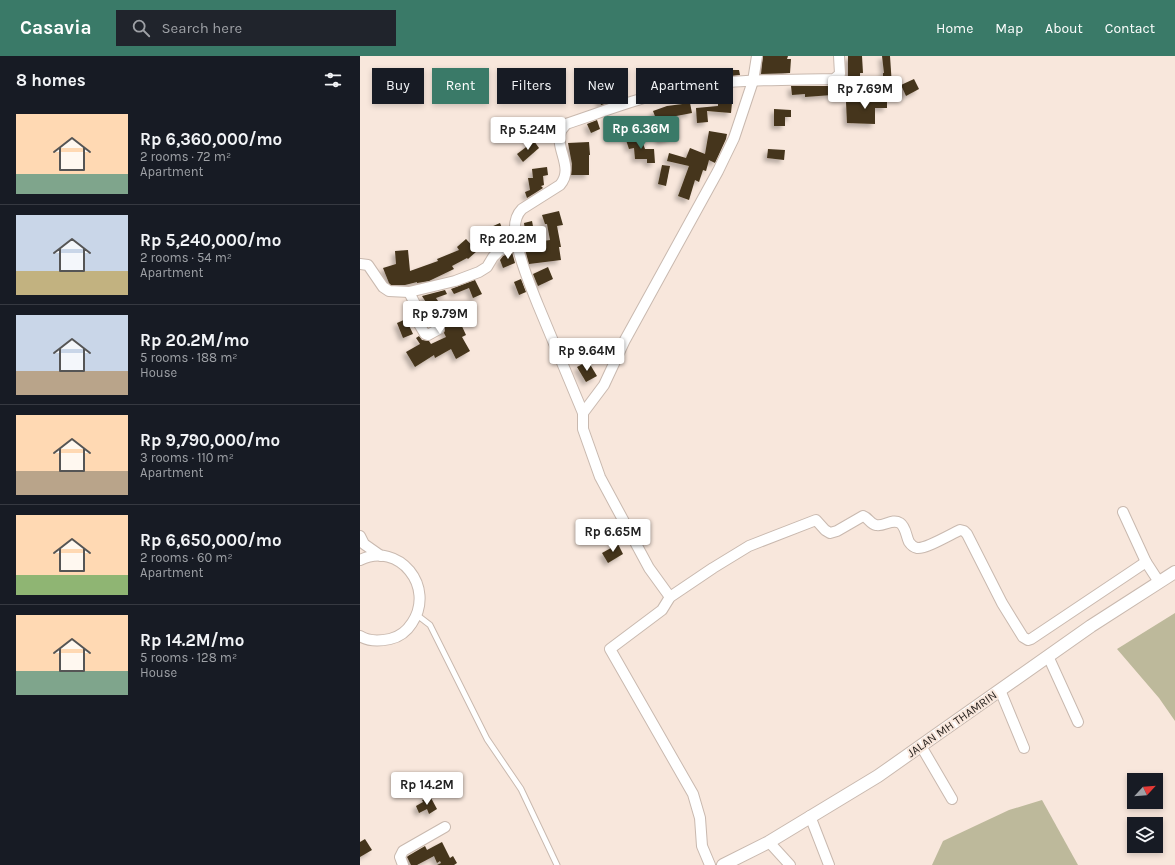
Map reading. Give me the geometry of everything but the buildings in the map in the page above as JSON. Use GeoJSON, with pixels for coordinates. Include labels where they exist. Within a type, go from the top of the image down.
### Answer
{"type":"FeatureCollection","features":[{"type":"Feature","properties":{"kind":"street"},"geometry":{"type":"LineString","coordinates":[[583,413],[604,385],[625,340],[718,171],[734,138],[753,81],[757,56]]}},
{"type":"Feature","properties":{"kind":"street"},"geometry":{"type":"LineString","coordinates":[[670,597],[649,568],[600,477],[583,429],[583,413],[535,297],[516,243],[515,221],[517,214],[565,180],[566,170],[560,140],[561,132],[566,124],[649,97],[694,86],[753,81],[834,79],[840,74],[839,56]]}},
{"type":"Feature","properties":{"kind":"street"},"geometry":{"type":"LineString","coordinates":[[360,264],[368,265],[383,287],[388,291],[409,292],[455,281],[479,272],[487,267],[499,251],[516,243]]}},
{"type":"Feature","properties":{"kind":"street"},"geometry":{"type":"LineString","coordinates":[[409,292],[421,316],[422,319],[419,324],[425,334],[428,335],[439,329]]}},
{"type":"Feature","properties":{"kind":"street"},"geometry":{"type":"LineString","coordinates":[[1123,512],[1146,562],[1159,582]]}},
{"type":"Feature","properties":{"kind":"street"},"geometry":{"type":"LineString","coordinates":[[710,865],[702,846],[700,818],[693,794],[610,649],[662,610],[670,597],[749,546],[801,527],[812,521],[816,520],[824,530],[830,533],[837,531],[863,516],[867,517],[872,524],[876,525],[895,521],[901,523],[906,531],[909,542],[912,546],[917,548],[938,541],[960,530],[968,534],[1002,603],[1023,637],[1028,640],[1146,562]]}},
{"type":"Feature","properties":{"kind":"street"},"geometry":{"type":"LineString","coordinates":[[360,536],[364,544],[380,556]]}},
{"type":"Feature","properties":{"kind":"street"},"geometry":{"type":"LineString","coordinates":[[360,560],[380,556],[394,559],[405,566],[416,579],[420,596],[420,606],[417,615],[409,628],[396,637],[381,641],[364,639],[360,636]]}},
{"type":"Feature","properties":{"kind":"street","name":"JALAN MH THAMRIN"},"geometry":{"type":"LineString","coordinates":[[723,865],[769,842],[878,776],[1091,626],[1175,572]]}},
{"type":"Feature","properties":{"kind":"street"},"geometry":{"type":"LineString","coordinates":[[1048,656],[1078,722]]}},
{"type":"Feature","properties":{"kind":"street"},"geometry":{"type":"LineString","coordinates":[[1000,690],[1024,748]]}},
{"type":"Feature","properties":{"kind":"street"},"geometry":{"type":"LineString","coordinates":[[921,746],[952,799]]}},
{"type":"Feature","properties":{"kind":"street"},"geometry":{"type":"LineString","coordinates":[[810,816],[829,865]]}},
{"type":"Feature","properties":{"kind":"street"},"geometry":{"type":"LineString","coordinates":[[403,865],[400,856],[403,851],[445,827]]}},
{"type":"Feature","properties":{"kind":"street"},"geometry":{"type":"LineString","coordinates":[[769,842],[790,865]]}},
{"type":"Feature","properties":{"kind":"lane"},"geometry":{"type":"LineString","coordinates":[[417,615],[430,626],[487,739],[521,789],[558,865]]}},
{"type":"Feature","properties":{"kind":"shaded area"},"geometry":{"type":"Polygon","coordinates":[[[1175,613],[1175,721],[1159,698],[1117,649],[1175,613]]]}},
{"type":"Feature","properties":{"kind":"shaded area"},"geometry":{"type":"Polygon","coordinates":[[[1042,800],[1078,865],[932,865],[943,841],[1009,810],[1042,800]]]}}]}
